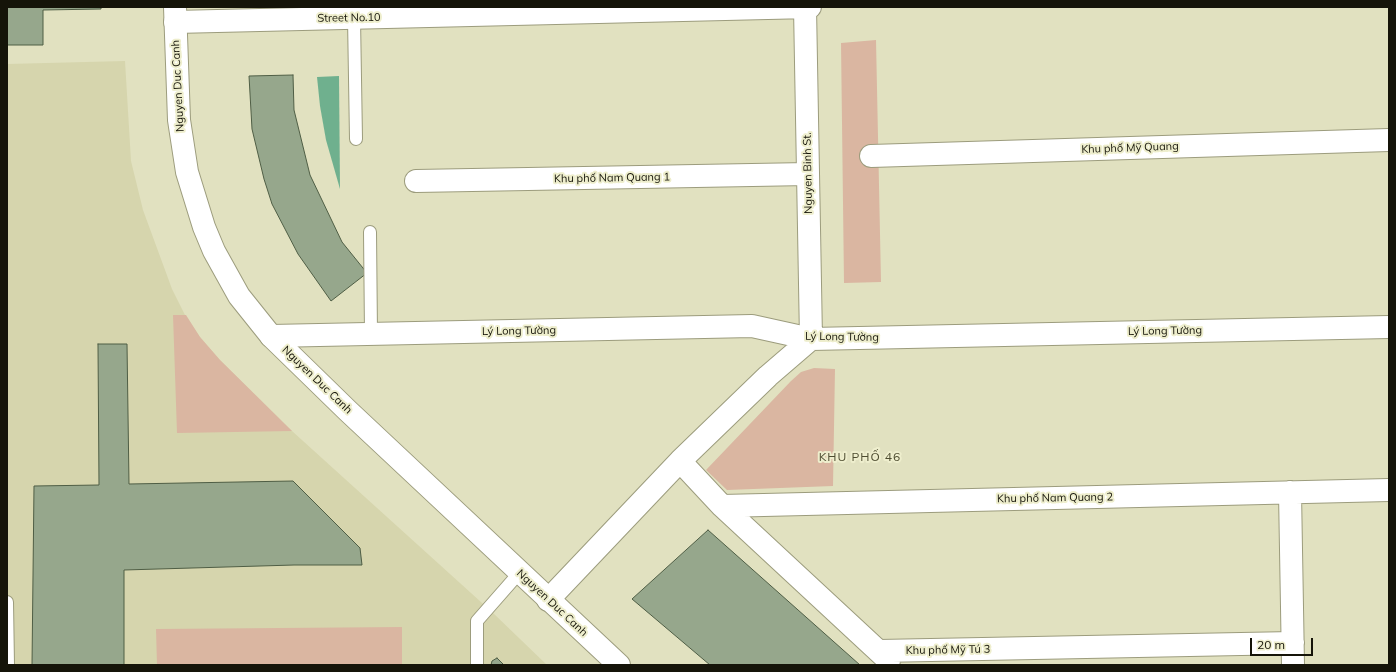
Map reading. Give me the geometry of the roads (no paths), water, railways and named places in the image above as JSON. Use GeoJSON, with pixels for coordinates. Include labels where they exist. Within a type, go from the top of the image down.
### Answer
{"type":"FeatureCollection","features":[{"type":"Feature","properties":{"kind":"street","name":"Nguyen Binh St."},"geometry":{"type":"LineString","coordinates":[[805,7],[811,339]]}},
{"type":"Feature","properties":{"kind":"street","name":"Street No.10"},"geometry":{"type":"LineString","coordinates":[[175,14],[323,13],[354,18],[810,7]]}},
{"type":"Feature","properties":{"kind":"street","name":"Nguyen Duc Canh"},"geometry":{"type":"LineString","coordinates":[[175,14],[179,120],[182,146],[189,179],[204,227],[225,272],[239,296],[271,336],[548,600],[619,665]]}},
{"type":"Feature","properties":{"kind":"street","name":"Khu phố Mỹ Quang"},"geometry":{"type":"LineString","coordinates":[[871,156],[1389,140]]}},
{"type":"Feature","properties":{"kind":"street","name":"Khu phố Nam Quang 1"},"geometry":{"type":"LineString","coordinates":[[416,181],[808,174]]}},
{"type":"Feature","properties":{"kind":"street","name":"Lý Long Tường"},"geometry":{"type":"LineString","coordinates":[[271,336],[752,326],[811,339],[1389,327]]}},
{"type":"Feature","properties":{"kind":"street"},"geometry":{"type":"LineString","coordinates":[[548,600],[680,461],[768,376],[811,339]]}},
{"type":"Feature","properties":{"kind":"street","name":"Khu phố Mỹ Tú 3"},"geometry":{"type":"LineString","coordinates":[[680,461],[722,506],[886,658],[1293,643]]}},
{"type":"Feature","properties":{"kind":"street","name":"Khu phố Nam Quang 2"},"geometry":{"type":"LineString","coordinates":[[722,506],[1389,490]]}},
{"type":"Feature","properties":{"kind":"street"},"geometry":{"type":"LineString","coordinates":[[1290,492],[1293,665]]}},
{"type":"Feature","properties":{"kind":"lane"},"geometry":{"type":"LineString","coordinates":[[354,18],[356,139]]}},
{"type":"Feature","properties":{"kind":"lane"},"geometry":{"type":"LineString","coordinates":[[370,232],[371,334]]}},
{"type":"Feature","properties":{"kind":"lane"},"geometry":{"type":"LineString","coordinates":[[477,665],[477,621],[520,572]]}},
{"type":"Feature","properties":{"kind":"lane"},"geometry":{"type":"LineString","coordinates":[[7,602],[8,665]]}},
{"type":"Feature","properties":{"kind":"district","name":"KHU PHỐ 46"},"geometry":{"type":"Point","coordinates":[860,457]}}]}
